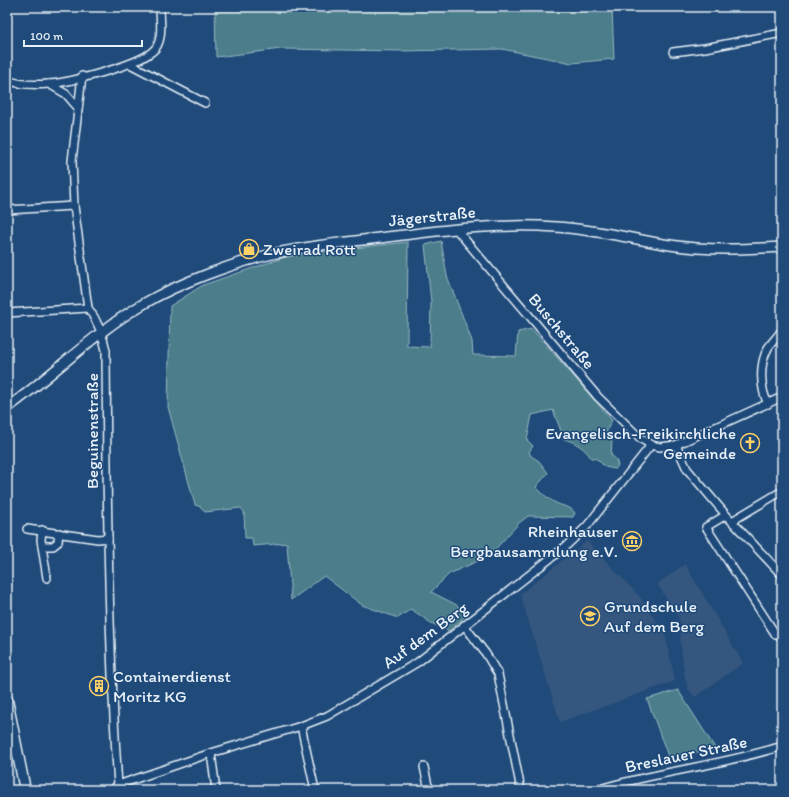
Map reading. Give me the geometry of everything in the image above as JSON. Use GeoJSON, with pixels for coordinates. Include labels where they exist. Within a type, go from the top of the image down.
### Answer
{"type":"FeatureCollection","features":[{"type":"Feature","properties":{"kind":"main road"},"geometry":{"type":"LineString","coordinates":[[7,700],[25,790]]}},
{"type":"Feature","properties":{"kind":"street"},"geometry":{"type":"LineString","coordinates":[[7,80],[29,84],[49,84],[130,64],[149,55],[157,46],[160,36],[160,7]]}},
{"type":"Feature","properties":{"kind":"street"},"geometry":{"type":"LineString","coordinates":[[673,52],[705,48],[782,33]]}},
{"type":"Feature","properties":{"kind":"street"},"geometry":{"type":"LineString","coordinates":[[130,64],[205,103]]}},
{"type":"Feature","properties":{"kind":"street","name":"Beguinenstraße"},"geometry":{"type":"LineString","coordinates":[[82,76],[72,161],[74,206],[88,308],[101,330],[106,350],[111,678],[119,788]]}},
{"type":"Feature","properties":{"kind":"street"},"geometry":{"type":"LineString","coordinates":[[49,84],[66,94],[78,108]]}},
{"type":"Feature","properties":{"kind":"street"},"geometry":{"type":"LineString","coordinates":[[7,210],[74,206]]}},
{"type":"Feature","properties":{"kind":"street","name":"Jägerstraße"},"geometry":{"type":"LineString","coordinates":[[7,408],[48,376],[101,330],[146,302],[180,287],[272,254],[312,247],[456,229],[498,226],[556,227],[593,230],[694,248],[714,250],[782,247]]}},
{"type":"Feature","properties":{"kind":"street","name":"Buschstraße"},"geometry":{"type":"LineString","coordinates":[[456,229],[598,397],[640,438],[651,445]]}},
{"type":"Feature","properties":{"kind":"street"},"geometry":{"type":"LineString","coordinates":[[7,313],[88,308]]}},
{"type":"Feature","properties":{"kind":"street"},"geometry":{"type":"LineString","coordinates":[[768,404],[764,395],[762,383],[764,358],[768,349],[782,330]]}},
{"type":"Feature","properties":{"kind":"street"},"geometry":{"type":"LineString","coordinates":[[651,445],[660,447],[676,445],[782,398]]}},
{"type":"Feature","properties":{"kind":"street","name":"Auf dem Berg"},"geometry":{"type":"LineString","coordinates":[[111,790],[211,753],[301,726],[327,716],[418,662],[559,551],[587,526],[651,445]]}},
{"type":"Feature","properties":{"kind":"street"},"geometry":{"type":"LineString","coordinates":[[676,445],[687,469],[726,515],[782,575]]}},
{"type":"Feature","properties":{"kind":"street"},"geometry":{"type":"LineString","coordinates":[[732,521],[782,491]]}},
{"type":"Feature","properties":{"kind":"street"},"geometry":{"type":"LineString","coordinates":[[726,515],[706,527],[776,635]]}},
{"type":"Feature","properties":{"kind":"street"},"geometry":{"type":"LineString","coordinates":[[27,529],[98,539],[108,538]]}},
{"type":"Feature","properties":{"kind":"street"},"geometry":{"type":"LineString","coordinates":[[42,530],[42,546],[47,578]]}},
{"type":"Feature","properties":{"kind":"street"},"geometry":{"type":"LineString","coordinates":[[42,546],[53,546],[58,542],[59,533]]}},
{"type":"Feature","properties":{"kind":"street"},"geometry":{"type":"LineString","coordinates":[[464,625],[486,654],[498,674],[522,790]]}},
{"type":"Feature","properties":{"kind":"street"},"geometry":{"type":"LineString","coordinates":[[301,726],[314,790]]}},
{"type":"Feature","properties":{"kind":"street","name":"Breslauer Straße"},"geometry":{"type":"LineString","coordinates":[[596,790],[620,786],[671,771],[730,761],[782,746]]}},
{"type":"Feature","properties":{"kind":"street"},"geometry":{"type":"LineString","coordinates":[[211,753],[216,790]]}},
{"type":"Feature","properties":{"kind":"street"},"geometry":{"type":"LineString","coordinates":[[424,767],[429,790]]}},
{"type":"Feature","properties":{"kind":"shaded area","name":"Grundschule Auf dem Berg"},"geometry":{"type":"Polygon","coordinates":[[[587,541],[640,597],[665,634],[675,681],[560,722],[520,594],[587,541]]]}},
{"type":"Feature","properties":{"kind":"shaded area"},"geometry":{"type":"Polygon","coordinates":[[[685,564],[743,663],[695,697],[688,689],[685,678],[680,640],[681,626],[678,616],[657,584],[685,564]]]}},
{"type":"Feature","properties":{"kind":"green space"},"geometry":{"type":"Polygon","coordinates":[[[215,7],[612,7],[614,59],[572,63],[502,49],[401,51],[281,49],[216,57],[215,7]]]}},
{"type":"Feature","properties":{"kind":"green space"},"geometry":{"type":"Polygon","coordinates":[[[441,241],[447,276],[472,341],[473,355],[516,356],[518,332],[532,329],[612,420],[607,430],[607,437],[612,440],[611,455],[616,459],[618,466],[615,469],[605,467],[597,459],[591,458],[586,451],[579,446],[564,439],[553,410],[532,415],[527,440],[533,446],[529,452],[531,456],[539,461],[548,473],[536,487],[552,501],[569,508],[575,513],[573,517],[528,516],[519,523],[489,556],[449,574],[431,592],[455,604],[468,614],[449,631],[431,623],[411,609],[398,618],[362,605],[324,576],[291,600],[287,543],[253,546],[252,538],[245,538],[244,512],[241,508],[205,512],[201,507],[195,505],[168,407],[170,306],[203,285],[291,255],[408,242],[407,346],[430,347],[431,302],[425,245],[441,241]]]}},
{"type":"Feature","properties":{"kind":"green space"},"geometry":{"type":"Polygon","coordinates":[[[678,690],[715,748],[669,759],[647,699],[678,690]]]}},
{"type":"Feature","properties":{"kind":"place","name":"Zweirad Rott"},"geometry":{"type":"Point","coordinates":[249,249]}},
{"type":"Feature","properties":{"kind":"place","name":"Evangelisch-Freikirchliche Gemeinde"},"geometry":{"type":"Point","coordinates":[750,443]}},
{"type":"Feature","properties":{"kind":"place","name":"Rheinhauser Bergbausammlung e.V."},"geometry":{"type":"Point","coordinates":[632,541]}},
{"type":"Feature","properties":{"kind":"place","name":"Grundschule Auf dem Berg"},"geometry":{"type":"Point","coordinates":[590,616]}},
{"type":"Feature","properties":{"kind":"place","name":"Containerdienst Moritz KG"},"geometry":{"type":"Point","coordinates":[99,686]}}]}
